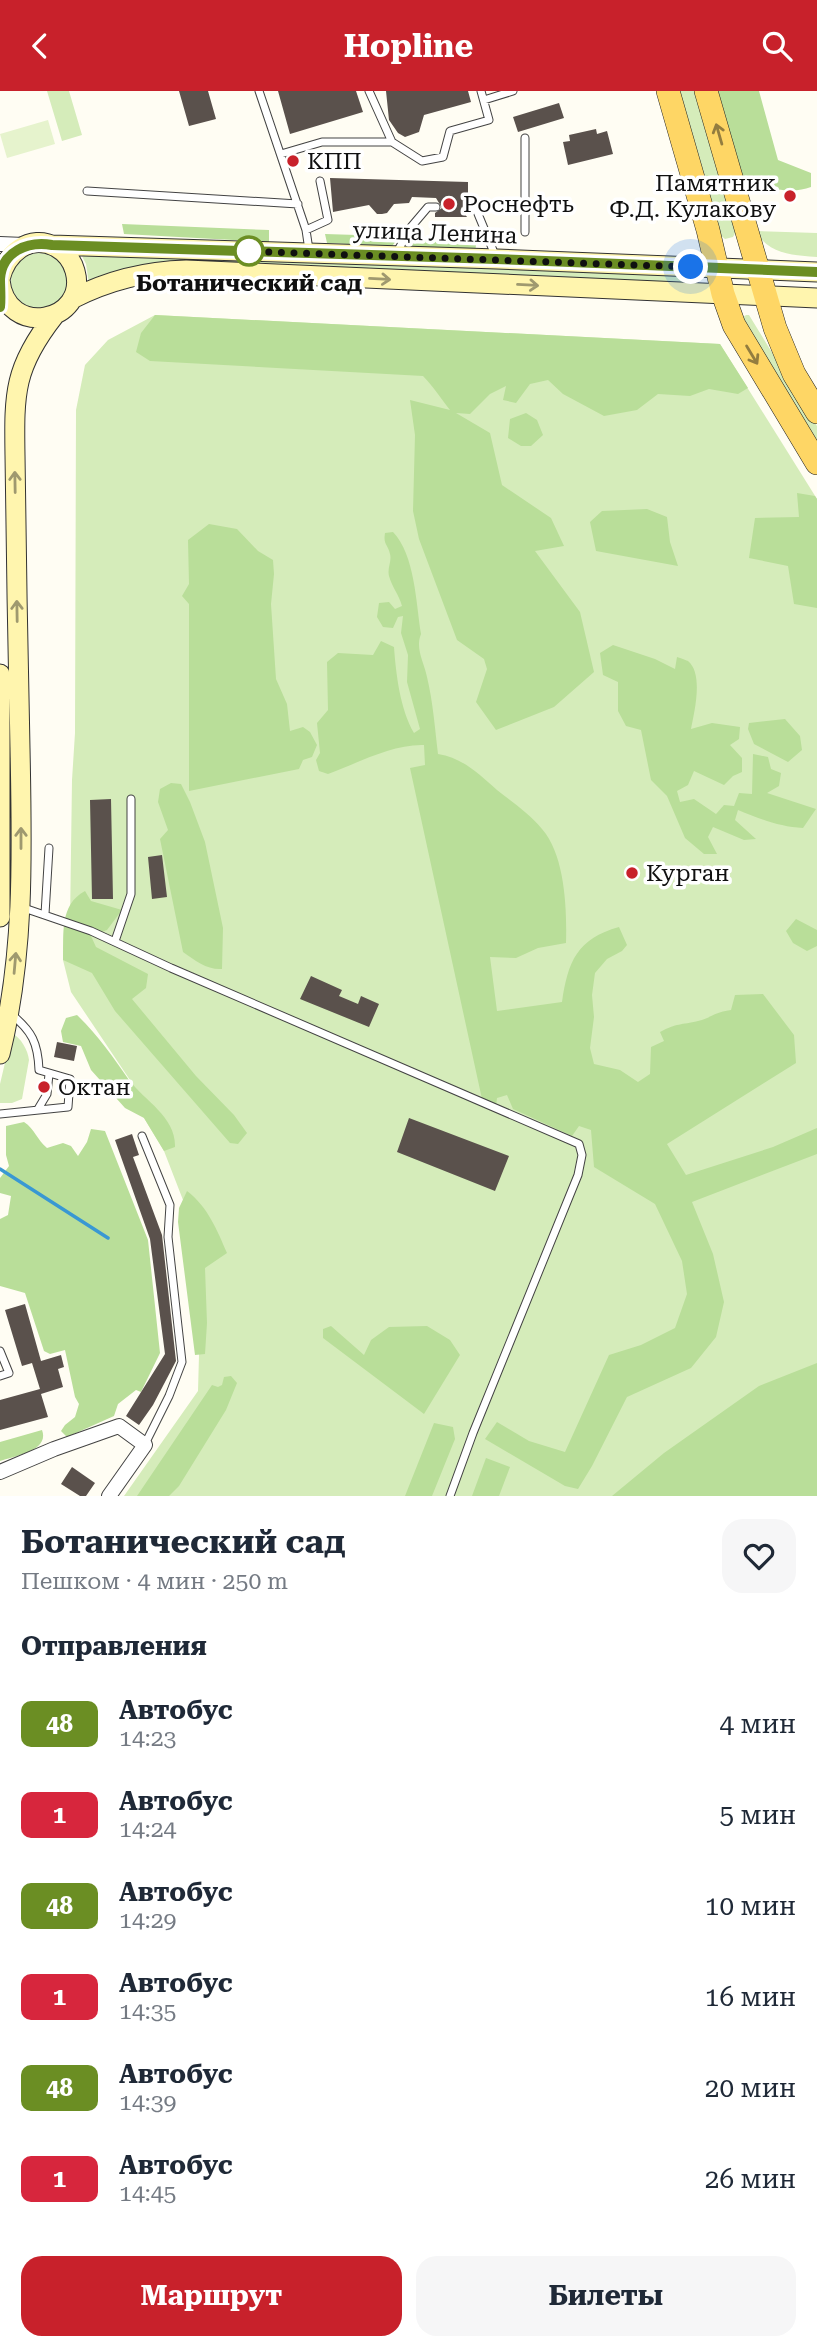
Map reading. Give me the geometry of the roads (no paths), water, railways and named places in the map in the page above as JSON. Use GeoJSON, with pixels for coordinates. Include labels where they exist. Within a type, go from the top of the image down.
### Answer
{"type":"FeatureCollection","features":[{"type":"Feature","properties":{"kind":"main road"},"geometry":{"type":"LineString","coordinates":[[668,91],[723,294],[734,325],[817,463]]}},
{"type":"Feature","properties":{"kind":"main road"},"geometry":{"type":"LineString","coordinates":[[706,91],[765,296],[786,356],[817,412]]}},
{"type":"Feature","properties":{"kind":"main road"},"geometry":{"type":"LineString","coordinates":[[0,1054],[9,1012],[20,907],[15,418],[17,387],[24,359],[54,316],[72,299],[76,286],[72,261],[63,251],[38,242],[24,245],[12,253],[3,265],[0,289],[16,312],[41,319],[54,316]]}},
{"type":"Feature","properties":{"kind":"main road","name":"улица Ленина"},"geometry":{"type":"LineString","coordinates":[[52,245],[817,272]]}},
{"type":"Feature","properties":{"kind":"main road","name":"улица Ленина"},"geometry":{"type":"LineString","coordinates":[[72,299],[105,283],[137,274],[186,269],[817,298]]}},
{"type":"Feature","properties":{"kind":"main road"},"geometry":{"type":"LineString","coordinates":[[0,674],[0,917]]}},
{"type":"Feature","properties":{"kind":"street"},"geometry":{"type":"LineString","coordinates":[[0,244],[24,245]]}},
{"type":"Feature","properties":{"kind":"street"},"geometry":{"type":"LineString","coordinates":[[0,1472],[119,1426],[145,1445],[109,1496]]}},
{"type":"Feature","properties":{"kind":"lane"},"geometry":{"type":"LineString","coordinates":[[259,91],[298,204],[310,253]]}},
{"type":"Feature","properties":{"kind":"lane"},"geometry":{"type":"LineString","coordinates":[[369,91],[392,142]]}},
{"type":"Feature","properties":{"kind":"lane"},"geometry":{"type":"LineString","coordinates":[[281,154],[322,142],[392,142],[422,161],[443,157],[450,131],[489,120],[481,91]]}},
{"type":"Feature","properties":{"kind":"lane"},"geometry":{"type":"LineString","coordinates":[[484,100],[513,91]]}},
{"type":"Feature","properties":{"kind":"lane"},"geometry":{"type":"LineString","coordinates":[[524,138],[525,232]]}},
{"type":"Feature","properties":{"kind":"lane"},"geometry":{"type":"LineString","coordinates":[[306,230],[328,220],[320,181]]}},
{"type":"Feature","properties":{"kind":"lane"},"geometry":{"type":"LineString","coordinates":[[87,191],[298,204]]}},
{"type":"Feature","properties":{"kind":"lane"},"geometry":{"type":"LineString","coordinates":[[395,256],[411,227],[428,207],[436,207]]}},
{"type":"Feature","properties":{"kind":"lane"},"geometry":{"type":"LineString","coordinates":[[467,209],[476,209],[496,259]]}},
{"type":"Feature","properties":{"kind":"lane"},"geometry":{"type":"LineString","coordinates":[[115,941],[131,894],[131,799]]}},
{"type":"Feature","properties":{"kind":"lane"},"geometry":{"type":"LineString","coordinates":[[45,914],[49,848]]}},
{"type":"Feature","properties":{"kind":"lane"},"geometry":{"type":"LineString","coordinates":[[20,907],[115,941],[579,1144],[582,1155],[578,1175],[450,1496]]}},
{"type":"Feature","properties":{"kind":"lane"},"geometry":{"type":"LineString","coordinates":[[0,1114],[68,1107],[70,1079],[39,1070],[38,1048],[23,1024],[9,1012]]}},
{"type":"Feature","properties":{"kind":"lane"},"geometry":{"type":"LineString","coordinates":[[38,1109],[47,1094],[49,1075]]}},
{"type":"Feature","properties":{"kind":"lane"},"geometry":{"type":"LineString","coordinates":[[142,1136],[170,1205],[168,1237],[182,1362],[145,1445]]}},
{"type":"Feature","properties":{"kind":"lane"},"geometry":{"type":"LineString","coordinates":[[0,1351],[9,1373],[0,1376]]}},
{"type":"Feature","properties":{"kind":"waterway"},"geometry":{"type":"LineString","coordinates":[[0,1169],[108,1238]]}},
{"type":"Feature","properties":{"kind":"place","name":"КПП"},"geometry":{"type":"Point","coordinates":[293,161]}},
{"type":"Feature","properties":{"kind":"place","name":"Памятник Ф.Д. Кулакову"},"geometry":{"type":"Point","coordinates":[790,196]}},
{"type":"Feature","properties":{"kind":"place","name":"Роснефть"},"geometry":{"type":"Point","coordinates":[449,204]}},
{"type":"Feature","properties":{"kind":"place","name":"Ботанический сад"},"geometry":{"type":"Point","coordinates":[249,251]}},
{"type":"Feature","properties":{"kind":"place","name":"Курган"},"geometry":{"type":"Point","coordinates":[632,873]}},
{"type":"Feature","properties":{"kind":"place","name":"Октан"},"geometry":{"type":"Point","coordinates":[44,1087]}}]}
